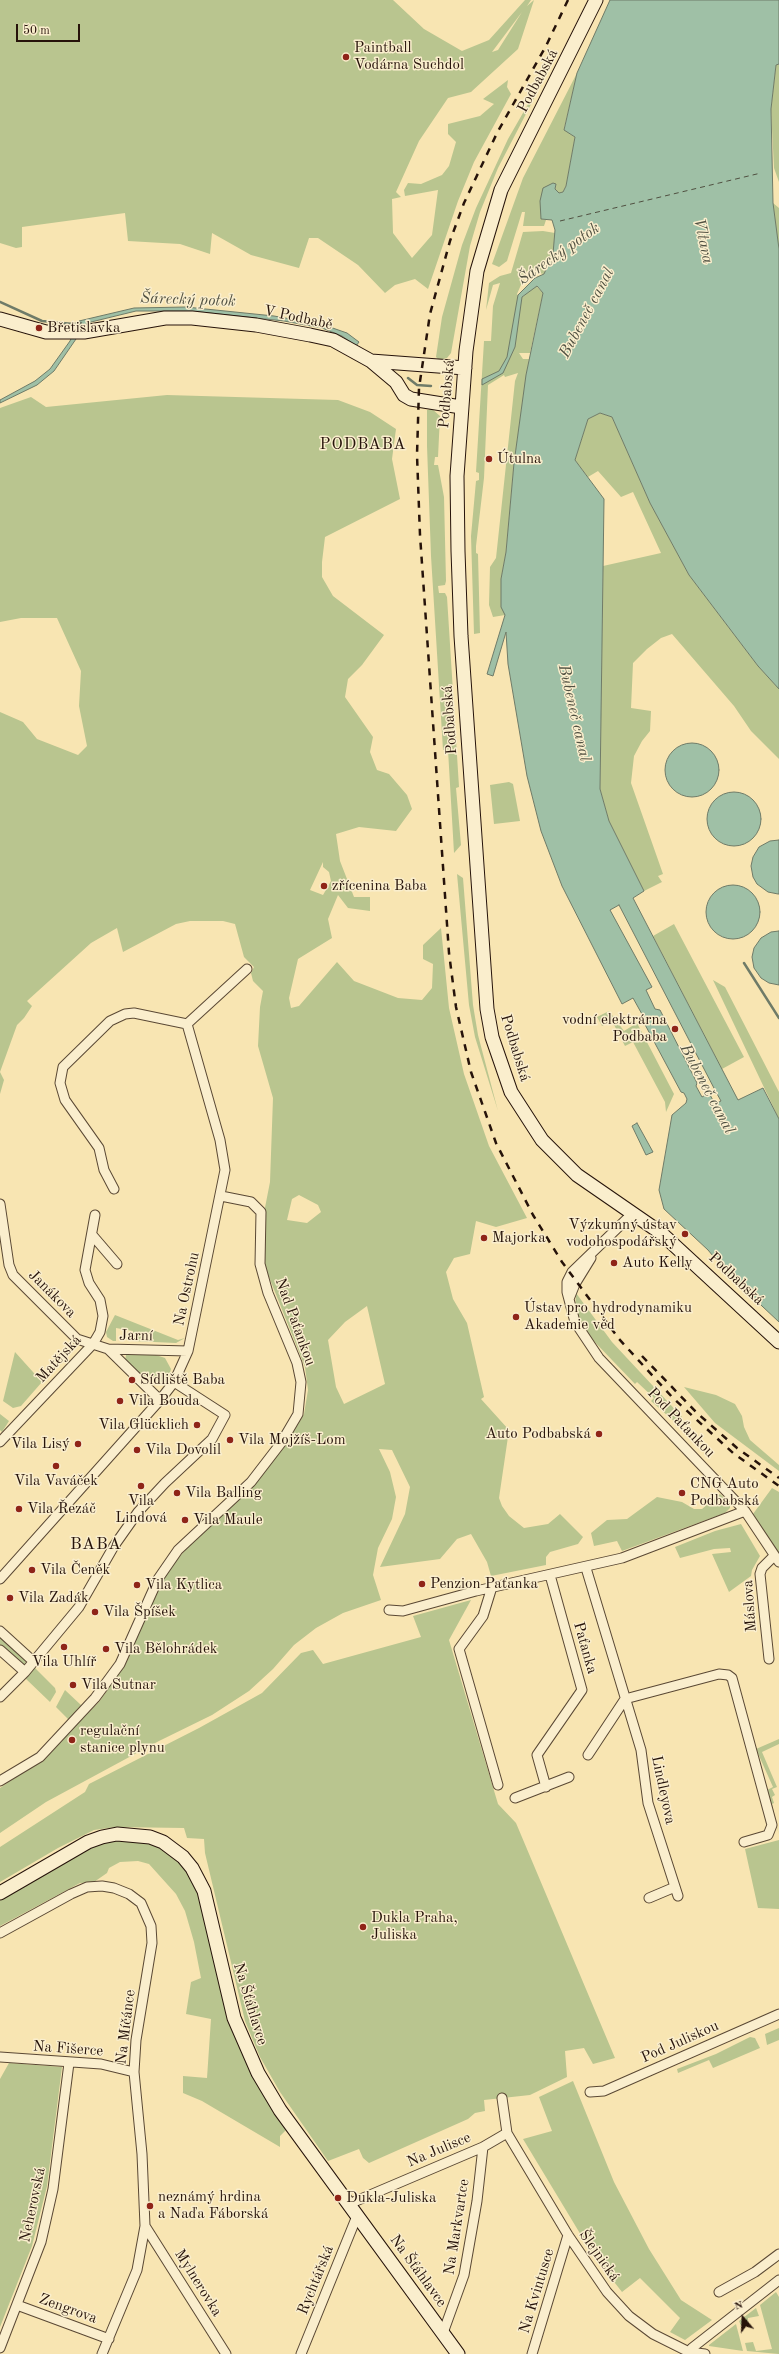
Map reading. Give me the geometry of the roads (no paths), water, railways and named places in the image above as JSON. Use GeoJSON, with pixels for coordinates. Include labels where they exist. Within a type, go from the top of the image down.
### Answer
{"type":"FeatureCollection","features":[{"type":"Feature","properties":{"kind":"main road","name":"Podbabská"},"geometry":{"type":"LineString","coordinates":[[596,0],[501,190],[477,271],[465,368],[461,407],[457,506],[461,636],[485,986],[492,1037],[512,1092],[542,1140],[577,1175],[661,1233],[779,1342]]}},
{"type":"Feature","properties":{"kind":"main road","name":"V Podbabě"},"geometry":{"type":"LineString","coordinates":[[0,319],[46,332],[84,332],[165,318],[192,318],[256,325],[310,335],[333,340],[371,361],[396,382],[404,395],[411,399],[461,407]]}},
{"type":"Feature","properties":{"kind":"main road","name":"V Podbabě"},"geometry":{"type":"LineString","coordinates":[[371,361],[465,368]]}},
{"type":"Feature","properties":{"kind":"main road"},"geometry":{"type":"LineString","coordinates":[[396,382],[398,373],[408,363]]}},
{"type":"Feature","properties":{"kind":"main road","name":"Na Šťáhlavce"},"geometry":{"type":"LineString","coordinates":[[0,1893],[88,1842],[102,1837],[135,1834],[163,1842],[174,1848],[192,1868],[204,1892],[229,1998],[249,2057],[272,2098],[458,2354]]}},
{"type":"Feature","properties":{"kind":"street"},"geometry":{"type":"LineString","coordinates":[[114,1189],[104,1170],[99,1148],[63,1095],[60,1082],[62,1067],[110,1021],[125,1014],[134,1013],[187,1024],[247,969]]}},
{"type":"Feature","properties":{"kind":"street","name":"Na Ostrohu"},"geometry":{"type":"LineString","coordinates":[[0,1578],[160,1400],[174,1382],[188,1352],[221,1196],[225,1170],[220,1140],[187,1024]]}},
{"type":"Feature","properties":{"kind":"street","name":"Nad Paťankou"},"geometry":{"type":"LineString","coordinates":[[0,1781],[40,1757],[95,1698],[120,1664],[158,1579],[178,1550],[251,1482],[281,1443],[298,1414],[301,1382],[297,1363],[268,1293],[260,1264],[261,1212],[252,1202],[221,1196]]}},
{"type":"Feature","properties":{"kind":"street","name":"Janákova"},"geometry":{"type":"LineString","coordinates":[[0,1204],[9,1265],[13,1275],[78,1339],[93,1344]]}},
{"type":"Feature","properties":{"kind":"street","name":"Pod Paťankou"},"geometry":{"type":"LineString","coordinates":[[633,1213],[592,1255],[572,1272],[567,1282],[569,1301],[575,1322],[599,1358],[745,1511],[777,1559]]}},
{"type":"Feature","properties":{"kind":"street","name":"Matějská"},"geometry":{"type":"LineString","coordinates":[[0,1442],[93,1344],[100,1332],[103,1316],[100,1300],[89,1283],[86,1270],[94,1215]]}},
{"type":"Feature","properties":{"kind":"street"},"geometry":{"type":"LineString","coordinates":[[92,1236],[117,1264]]}},
{"type":"Feature","properties":{"kind":"street","name":"Jarní"},"geometry":{"type":"LineString","coordinates":[[93,1344],[108,1349],[188,1352]]}},
{"type":"Feature","properties":{"kind":"street","name":"Jarní"},"geometry":{"type":"LineString","coordinates":[[108,1349],[160,1400]]}},
{"type":"Feature","properties":{"kind":"street"},"geometry":{"type":"LineString","coordinates":[[0,1697],[34,1662],[79,1607],[114,1546],[138,1512],[212,1438],[226,1415],[174,1382]]}},
{"type":"Feature","properties":{"kind":"street"},"geometry":{"type":"LineString","coordinates":[[389,1610],[403,1611],[492,1587],[586,1568],[622,1558],[745,1511]]}},
{"type":"Feature","properties":{"kind":"street","name":"Máslova"},"geometry":{"type":"LineString","coordinates":[[769,1658],[760,1574],[762,1568],[777,1559]]}},
{"type":"Feature","properties":{"kind":"street","name":"Lindleyova"},"geometry":{"type":"LineString","coordinates":[[586,1568],[641,1750],[648,1803],[678,1896]]}},
{"type":"Feature","properties":{"kind":"street","name":"Paťanka"},"geometry":{"type":"LineString","coordinates":[[546,1787],[537,1755],[582,1690],[550,1575]]}},
{"type":"Feature","properties":{"kind":"street"},"geometry":{"type":"LineString","coordinates":[[492,1587],[483,1616],[459,1649],[498,1785]]}},
{"type":"Feature","properties":{"kind":"street"},"geometry":{"type":"LineString","coordinates":[[0,1631],[34,1662]]}},
{"type":"Feature","properties":{"kind":"street"},"geometry":{"type":"LineString","coordinates":[[0,1650],[25,1672]]}},
{"type":"Feature","properties":{"kind":"street"},"geometry":{"type":"LineString","coordinates":[[588,1755],[625,1700],[719,1674],[728,1674],[732,1678],[772,1825],[768,1835],[744,1842]]}},
{"type":"Feature","properties":{"kind":"street"},"geometry":{"type":"LineString","coordinates":[[515,1798],[569,1777]]}},
{"type":"Feature","properties":{"kind":"street","name":"Na Míčánce"},"geometry":{"type":"LineString","coordinates":[[0,1933],[87,1887],[102,1886],[114,1888],[129,1894],[141,1903],[150,1926],[152,1943],[136,2040],[134,2072],[142,2154],[145,2226],[137,2270],[102,2354]]}},
{"type":"Feature","properties":{"kind":"street"},"geometry":{"type":"LineString","coordinates":[[649,1898],[675,1887]]}},
{"type":"Feature","properties":{"kind":"street","name":"Pod Juliskou"},"geometry":{"type":"LineString","coordinates":[[590,2092],[604,2091],[779,2014]]}},
{"type":"Feature","properties":{"kind":"street","name":"Na Fišerce"},"geometry":{"type":"LineString","coordinates":[[1,2060],[101,2064],[134,2072]]}},
{"type":"Feature","properties":{"kind":"street","name":"Neherovská"},"geometry":{"type":"LineString","coordinates":[[0,2348],[41,2242],[53,2189],[69,2063]]}},
{"type":"Feature","properties":{"kind":"street"},"geometry":{"type":"LineString","coordinates":[[502,2098],[507,2133]]}},
{"type":"Feature","properties":{"kind":"street","name":"Na Julisce"},"geometry":{"type":"LineString","coordinates":[[349,2204],[483,2146],[507,2133]]}},
{"type":"Feature","properties":{"kind":"street","name":"Šlejnická"},"geometry":{"type":"LineString","coordinates":[[507,2133],[568,2236],[607,2292],[629,2316],[653,2334],[689,2353],[705,2354]]}},
{"type":"Feature","properties":{"kind":"street","name":"Na Markvartce"},"geometry":{"type":"LineString","coordinates":[[443,2333],[464,2276],[477,2201],[483,2146]]}},
{"type":"Feature","properties":{"kind":"street","name":"Rychtářská"},"geometry":{"type":"LineString","coordinates":[[301,2354],[357,2216]]}},
{"type":"Feature","properties":{"kind":"street","name":"Mylnerovka"},"geometry":{"type":"LineString","coordinates":[[145,2226],[226,2354]]}},
{"type":"Feature","properties":{"kind":"street","name":"Na Kvintusce"},"geometry":{"type":"LineString","coordinates":[[532,2354],[568,2236]]}},
{"type":"Feature","properties":{"kind":"street"},"geometry":{"type":"LineString","coordinates":[[719,2292],[755,2272],[779,2254]]}},
{"type":"Feature","properties":{"kind":"street"},"geometry":{"type":"LineString","coordinates":[[689,2353],[779,2280]]}},
{"type":"Feature","properties":{"kind":"street","name":"Zengrova"},"geometry":{"type":"LineString","coordinates":[[17,2305],[109,2339]]}},
{"type":"Feature","properties":{"kind":"water"},"geometry":{"type":"Polygon","coordinates":[[[610,0],[779,0],[779,64],[776,65],[771,109],[773,203],[779,249],[779,689],[758,666],[689,575],[650,503],[612,417],[600,413],[588,419],[575,460],[604,499],[600,789],[609,821],[644,891],[633,898],[738,1100],[763,1088],[779,1119],[779,1322],[729,1275],[708,1250],[664,1209],[659,1190],[672,1115],[686,1103],[687,1099],[684,1093],[681,1092],[642,1019],[643,1016],[633,998],[622,1004],[562,886],[541,831],[527,776],[508,664],[506,632],[493,676],[487,674],[505,615],[501,607],[501,579],[506,552],[514,463],[526,375],[543,293],[537,286],[522,297],[515,347],[503,373],[482,385],[482,379],[499,371],[507,357],[518,295],[535,278],[544,274],[553,254],[555,230],[552,220],[541,219],[540,201],[543,188],[553,183],[556,184],[555,189],[559,193],[563,192],[566,186],[575,137],[564,130],[577,73],[610,0]],[[619,905],[610,910],[652,987],[646,990],[655,1009],[660,1010],[697,1083],[696,1086],[702,1097],[709,1093],[715,1104],[721,1101],[619,905]]]}},
{"type":"Feature","properties":{"kind":"water"},"geometry":{"type":"Polygon","coordinates":[[[186,307],[274,316],[324,325],[347,333],[359,342],[356,346],[342,336],[322,328],[284,321],[191,311],[136,311],[87,323],[54,371],[37,385],[0,403],[0,400],[35,381],[50,369],[70,341],[79,321],[134,308],[186,307]]]}},
{"type":"Feature","properties":{"kind":"water"},"geometry":{"type":"Polygon","coordinates":[[[692,743],[702,745],[711,751],[717,760],[719,770],[717,780],[711,789],[702,795],[692,797],[682,795],[673,789],[667,780],[665,770],[667,760],[673,751],[682,745],[692,743]]]}},
{"type":"Feature","properties":{"kind":"water"},"geometry":{"type":"Polygon","coordinates":[[[734,792],[744,794],[753,800],[759,809],[761,819],[759,829],[753,838],[744,844],[734,846],[724,844],[715,838],[709,829],[707,819],[709,809],[715,800],[724,794],[734,792]]]}},
{"type":"Feature","properties":{"kind":"water"},"geometry":{"type":"Polygon","coordinates":[[[779,840],[778,894],[768,892],[757,884],[753,877],[751,866],[753,857],[759,847],[770,841],[779,840]]]}},
{"type":"Feature","properties":{"kind":"water"},"geometry":{"type":"Polygon","coordinates":[[[733,885],[743,887],[752,893],[758,902],[760,912],[758,922],[752,931],[743,937],[733,939],[723,937],[714,931],[708,922],[706,912],[708,902],[714,893],[723,887],[733,885]]]}},
{"type":"Feature","properties":{"kind":"water"},"geometry":{"type":"Polygon","coordinates":[[[779,931],[779,985],[769,983],[761,978],[754,968],[752,957],[754,948],[761,938],[771,932],[779,931]]]}},
{"type":"Feature","properties":{"kind":"water"},"geometry":{"type":"Polygon","coordinates":[[[637,1123],[653,1152],[646,1155],[632,1126],[637,1123]]]}},
{"type":"Feature","properties":{"kind":"waterway"},"geometry":{"type":"LineString","coordinates":[[0,302],[42,321],[73,324],[81,323]]}},
{"type":"Feature","properties":{"kind":"waterway","name":"Šárecký potok"},"geometry":{"type":"LineString","coordinates":[[408,378],[417,385],[431,386]]}},
{"type":"Feature","properties":{"kind":"waterway"},"geometry":{"type":"LineString","coordinates":[[744,963],[779,1018]]}},
{"type":"Feature","properties":{"kind":"railway"},"geometry":{"type":"LineString","coordinates":[[568,0],[546,46],[497,133],[464,203],[450,241],[430,314],[419,388],[417,455],[420,535],[449,953],[456,1007],[471,1072],[496,1143],[533,1215],[562,1262],[619,1339],[673,1398],[733,1453],[779,1486]]}},
{"type":"Feature","properties":{"kind":"railway"},"geometry":{"type":"LineString","coordinates":[[642,1356],[697,1413],[737,1448],[779,1478]]}},
{"type":"Feature","properties":{"kind":"place","name":"Paintball Vodárna Suchdol"},"geometry":{"type":"Point","coordinates":[346,57]}},
{"type":"Feature","properties":{"kind":"place","name":"Břetislavka"},"geometry":{"type":"Point","coordinates":[39,328]}},
{"type":"Feature","properties":{"kind":"place","name":"Útulna"},"geometry":{"type":"Point","coordinates":[489,459]}},
{"type":"Feature","properties":{"kind":"place","name":"zřícenina Baba"},"geometry":{"type":"Point","coordinates":[324,886]}},
{"type":"Feature","properties":{"kind":"place","name":"vodní elektrárna Podbaba"},"geometry":{"type":"Point","coordinates":[675,1029]}},
{"type":"Feature","properties":{"kind":"place","name":"Výzkumný ústav vodohospodářský"},"geometry":{"type":"Point","coordinates":[685,1234]}},
{"type":"Feature","properties":{"kind":"place","name":"Majorka"},"geometry":{"type":"Point","coordinates":[484,1238]}},
{"type":"Feature","properties":{"kind":"place","name":"Auto Kelly"},"geometry":{"type":"Point","coordinates":[614,1263]}},
{"type":"Feature","properties":{"kind":"place","name":"Ústav pro hydrodynamiku Akademie věd"},"geometry":{"type":"Point","coordinates":[516,1317]}},
{"type":"Feature","properties":{"kind":"place","name":"Sídliště Baba"},"geometry":{"type":"Point","coordinates":[132,1380]}},
{"type":"Feature","properties":{"kind":"place","name":"Vila Bouda"},"geometry":{"type":"Point","coordinates":[120,1401]}},
{"type":"Feature","properties":{"kind":"place","name":"Vila Glücklich"},"geometry":{"type":"Point","coordinates":[197,1425]}},
{"type":"Feature","properties":{"kind":"place","name":"Auto Podbabská"},"geometry":{"type":"Point","coordinates":[599,1434]}},
{"type":"Feature","properties":{"kind":"place","name":"Vila Mojžíš-Lom"},"geometry":{"type":"Point","coordinates":[230,1440]}},
{"type":"Feature","properties":{"kind":"place","name":"Vila Lisý"},"geometry":{"type":"Point","coordinates":[78,1444]}},
{"type":"Feature","properties":{"kind":"place","name":"Vila Dovolil"},"geometry":{"type":"Point","coordinates":[137,1450]}},
{"type":"Feature","properties":{"kind":"place","name":"Vila Vaváček"},"geometry":{"type":"Point","coordinates":[56,1466]}},
{"type":"Feature","properties":{"kind":"place","name":"Vila Lindová"},"geometry":{"type":"Point","coordinates":[141,1486]}},
{"type":"Feature","properties":{"kind":"place","name":"Vila Balling"},"geometry":{"type":"Point","coordinates":[177,1493]}},
{"type":"Feature","properties":{"kind":"place","name":"CNG Auto Podbabská"},"geometry":{"type":"Point","coordinates":[682,1493]}},
{"type":"Feature","properties":{"kind":"place","name":"Vila Řezáč"},"geometry":{"type":"Point","coordinates":[19,1509]}},
{"type":"Feature","properties":{"kind":"place","name":"Vila Maule"},"geometry":{"type":"Point","coordinates":[185,1520]}},
{"type":"Feature","properties":{"kind":"place","name":"Vila Čeněk"},"geometry":{"type":"Point","coordinates":[32,1570]}},
{"type":"Feature","properties":{"kind":"place","name":"Penzion Paťanka"},"geometry":{"type":"Point","coordinates":[422,1584]}},
{"type":"Feature","properties":{"kind":"place","name":"Vila Kytlica"},"geometry":{"type":"Point","coordinates":[137,1585]}},
{"type":"Feature","properties":{"kind":"place","name":"Vila Zadák"},"geometry":{"type":"Point","coordinates":[10,1598]}},
{"type":"Feature","properties":{"kind":"place","name":"Vila Špíšek"},"geometry":{"type":"Point","coordinates":[95,1612]}},
{"type":"Feature","properties":{"kind":"place","name":"Vila Uhlíř"},"geometry":{"type":"Point","coordinates":[64,1647]}},
{"type":"Feature","properties":{"kind":"place","name":"Vila Bělohrádek"},"geometry":{"type":"Point","coordinates":[106,1649]}},
{"type":"Feature","properties":{"kind":"place","name":"Vila Sutnar"},"geometry":{"type":"Point","coordinates":[73,1685]}},
{"type":"Feature","properties":{"kind":"place","name":"regulační stanice plynu"},"geometry":{"type":"Point","coordinates":[72,1740]}},
{"type":"Feature","properties":{"kind":"place","name":"Dukla Praha, Juliska"},"geometry":{"type":"Point","coordinates":[363,1927]}},
{"type":"Feature","properties":{"kind":"place","name":"Dukla-Juliska"},"geometry":{"type":"Point","coordinates":[338,2198]}},
{"type":"Feature","properties":{"kind":"place","name":"neznámý hrdina a Naďa Fáborská"},"geometry":{"type":"Point","coordinates":[150,2206]}},
{"type":"Feature","properties":{"kind":"district","name":"PODBABA"},"geometry":{"type":"Point","coordinates":[363,445]}},
{"type":"Feature","properties":{"kind":"district","name":"BABA"},"geometry":{"type":"Point","coordinates":[96,1545]}},
{"type":"Feature","properties":{"kind":"water label","name":"Vltava"},"geometry":{"type":"Point","coordinates":[703,241]}},
{"type":"Feature","properties":{"kind":"water label","name":"Bubeneč canal"},"geometry":{"type":"Point","coordinates":[587,313]}},
{"type":"Feature","properties":{"kind":"water label","name":"Bubeneč canal"},"geometry":{"type":"Point","coordinates":[574,713]}},
{"type":"Feature","properties":{"kind":"water label","name":"Bubeneč canal"},"geometry":{"type":"Point","coordinates":[707,1089]}}]}
